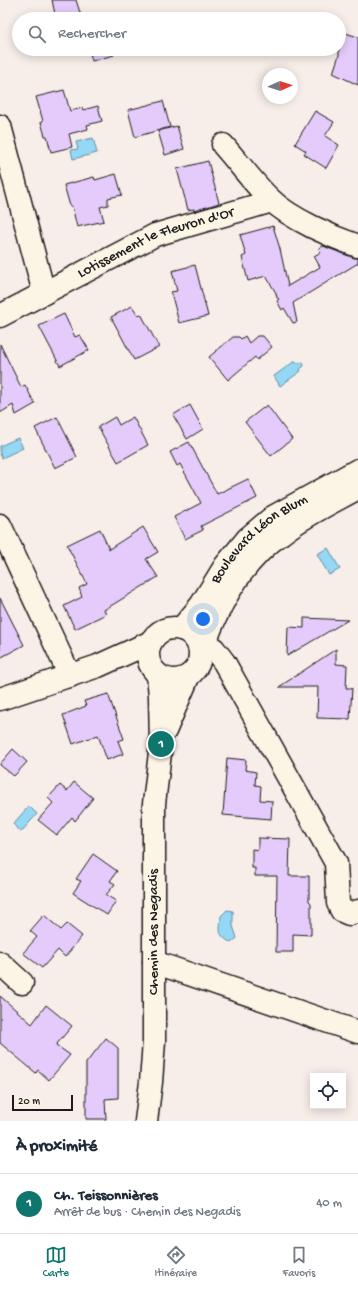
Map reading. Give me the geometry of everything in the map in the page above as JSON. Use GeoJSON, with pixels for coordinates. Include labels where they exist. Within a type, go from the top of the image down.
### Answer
{"type":"FeatureCollection","features":[{"type":"Feature","properties":{"kind":"street"},"geometry":{"type":"LineString","coordinates":[[0,126],[44,293]]}},
{"type":"Feature","properties":{"kind":"street"},"geometry":{"type":"LineString","coordinates":[[223,145],[272,201],[292,215],[321,230],[358,246]]}},
{"type":"Feature","properties":{"kind":"street","name":"Lotissement le Fleuron d'Or"},"geometry":{"type":"LineString","coordinates":[[0,316],[155,235],[272,201]]}},
{"type":"Feature","properties":{"kind":"street","name":"Boulevard Léon Blum"},"geometry":{"type":"LineString","coordinates":[[195,643],[201,605],[225,566],[248,538],[273,517],[358,470]]}},
{"type":"Feature","properties":{"kind":"street","name":"Boulevard Léon Blum"},"geometry":{"type":"LineString","coordinates":[[195,643],[207,636],[232,587],[254,558],[282,532],[358,488]]}},
{"type":"Feature","properties":{"kind":"street"},"geometry":{"type":"LineString","coordinates":[[0,525],[70,676]]}},
{"type":"Feature","properties":{"kind":"street"},"geometry":{"type":"LineString","coordinates":[[195,643],[198,665],[194,672],[181,680],[165,679],[153,660],[156,635],[164,630],[172,628],[195,643],[214,649],[224,662],[336,863],[338,903],[342,911],[350,914],[358,911]]}},
{"type":"Feature","properties":{"kind":"street"},"geometry":{"type":"LineString","coordinates":[[0,699],[70,676],[115,659],[153,660]]}},
{"type":"Feature","properties":{"kind":"street","name":"Chemin des Negadis"},"geometry":{"type":"LineString","coordinates":[[146,1121],[154,1041],[154,804],[161,744],[160,696],[153,660]]}},
{"type":"Feature","properties":{"kind":"street","name":"Chemin des Negadis"},"geometry":{"type":"LineString","coordinates":[[161,744],[188,677]]}},
{"type":"Feature","properties":{"kind":"street"},"geometry":{"type":"LineString","coordinates":[[154,962],[358,1032]]}},
{"type":"Feature","properties":{"kind":"street"},"geometry":{"type":"LineString","coordinates":[[0,963],[22,983]]}},
{"type":"Feature","properties":{"kind":"water"},"geometry":{"type":"Polygon","coordinates":[[[93,138],[97,153],[73,159],[71,150],[78,149],[76,142],[93,138]]]}},
{"type":"Feature","properties":{"kind":"water"},"geometry":{"type":"Polygon","coordinates":[[[295,361],[296,363],[303,362],[304,366],[300,369],[301,371],[280,386],[274,376],[295,361]]]}},
{"type":"Feature","properties":{"kind":"water"},"geometry":{"type":"Polygon","coordinates":[[[18,438],[23,448],[2,458],[0,454],[0,446],[18,438]]]}},
{"type":"Feature","properties":{"kind":"water"},"geometry":{"type":"Polygon","coordinates":[[[328,548],[340,569],[329,575],[317,554],[328,548]]]}},
{"type":"Feature","properties":{"kind":"water"},"geometry":{"type":"Polygon","coordinates":[[[29,806],[37,814],[21,832],[13,824],[29,806]]]}},
{"type":"Feature","properties":{"kind":"water"},"geometry":{"type":"Polygon","coordinates":[[[227,910],[233,911],[233,926],[237,938],[231,943],[221,935],[220,932],[221,916],[227,910]]]}},
{"type":"Feature","properties":{"kind":"building"},"geometry":{"type":"Polygon","coordinates":[[[52,0],[76,0],[80,12],[55,12],[52,0]]]}},
{"type":"Feature","properties":{"kind":"building"},"geometry":{"type":"Polygon","coordinates":[[[346,33],[358,37],[358,85],[333,73],[339,56],[346,56],[346,33]]]}},
{"type":"Feature","properties":{"kind":"building"},"geometry":{"type":"Polygon","coordinates":[[[91,56],[110,56],[92,61],[91,56]]]}},
{"type":"Feature","properties":{"kind":"building"},"geometry":{"type":"Polygon","coordinates":[[[64,90],[70,111],[82,108],[83,110],[98,106],[102,121],[87,125],[88,129],[69,134],[72,147],[51,152],[47,136],[45,136],[41,122],[43,121],[36,97],[64,90]]]}},
{"type":"Feature","properties":{"kind":"building"},"geometry":{"type":"Polygon","coordinates":[[[163,101],[170,127],[135,137],[128,110],[163,101]]]}},
{"type":"Feature","properties":{"kind":"building"},"geometry":{"type":"Polygon","coordinates":[[[315,111],[334,122],[325,136],[339,145],[326,168],[304,154],[306,151],[295,144],[315,111]]]}},
{"type":"Feature","properties":{"kind":"building"},"geometry":{"type":"Polygon","coordinates":[[[177,126],[184,149],[165,155],[158,131],[177,126]]]}},
{"type":"Feature","properties":{"kind":"building"},"geometry":{"type":"Polygon","coordinates":[[[208,161],[219,203],[194,211],[194,209],[188,210],[177,169],[208,161]]]}},
{"type":"Feature","properties":{"kind":"building"},"geometry":{"type":"Polygon","coordinates":[[[116,174],[122,195],[108,198],[108,205],[100,207],[104,221],[77,227],[72,206],[70,206],[64,185],[94,177],[95,180],[116,174]]]}},
{"type":"Feature","properties":{"kind":"building"},"geometry":{"type":"Polygon","coordinates":[[[273,226],[280,249],[288,286],[320,267],[314,256],[321,252],[318,249],[323,246],[354,258],[358,258],[358,263],[293,303],[297,322],[293,323],[284,308],[282,310],[277,301],[279,299],[277,298],[276,293],[266,276],[248,281],[242,257],[246,255],[240,235],[273,226]]]}},
{"type":"Feature","properties":{"kind":"building"},"geometry":{"type":"Polygon","coordinates":[[[195,265],[208,316],[179,323],[171,292],[177,291],[172,271],[195,265]]]}},
{"type":"Feature","properties":{"kind":"building"},"geometry":{"type":"Polygon","coordinates":[[[132,306],[138,315],[141,314],[159,347],[134,360],[111,317],[132,306]]]}},
{"type":"Feature","properties":{"kind":"building"},"geometry":{"type":"Polygon","coordinates":[[[64,314],[75,337],[80,335],[89,350],[60,366],[39,326],[64,314]]]}},
{"type":"Feature","properties":{"kind":"building"},"geometry":{"type":"Polygon","coordinates":[[[245,336],[249,343],[257,336],[263,336],[272,347],[257,360],[255,357],[228,380],[209,357],[233,337],[239,337],[241,339],[245,336]]]}},
{"type":"Feature","properties":{"kind":"building"},"geometry":{"type":"Polygon","coordinates":[[[0,344],[21,387],[25,385],[35,404],[16,415],[13,405],[0,413],[0,344]]]}},
{"type":"Feature","properties":{"kind":"building"},"geometry":{"type":"Polygon","coordinates":[[[190,405],[203,429],[187,439],[173,415],[190,405]]]}},
{"type":"Feature","properties":{"kind":"building"},"geometry":{"type":"Polygon","coordinates":[[[267,405],[292,439],[271,456],[245,422],[267,405]]]}},
{"type":"Feature","properties":{"kind":"building"},"geometry":{"type":"Polygon","coordinates":[[[57,417],[77,457],[55,468],[35,428],[57,417]]]}},
{"type":"Feature","properties":{"kind":"building"},"geometry":{"type":"Polygon","coordinates":[[[115,417],[119,425],[133,417],[148,445],[118,462],[98,427],[115,417]]]}},
{"type":"Feature","properties":{"kind":"building"},"geometry":{"type":"Polygon","coordinates":[[[189,442],[217,494],[248,479],[257,498],[201,526],[203,530],[185,539],[174,517],[201,503],[180,464],[177,466],[170,452],[189,442]]]}},
{"type":"Feature","properties":{"kind":"building"},"geometry":{"type":"Polygon","coordinates":[[[143,527],[158,552],[146,559],[158,577],[104,610],[106,614],[75,629],[64,606],[82,597],[79,588],[87,584],[67,545],[100,529],[109,549],[143,527]]]}},
{"type":"Feature","properties":{"kind":"building"},"geometry":{"type":"Polygon","coordinates":[[[0,598],[24,645],[0,658],[0,598]]]}},
{"type":"Feature","properties":{"kind":"building"},"geometry":{"type":"Polygon","coordinates":[[[304,618],[348,620],[287,656],[288,627],[304,628],[304,618]]]}},
{"type":"Feature","properties":{"kind":"building"},"geometry":{"type":"Polygon","coordinates":[[[336,649],[336,664],[347,665],[346,688],[352,688],[350,719],[317,718],[318,687],[279,687],[336,649]]]}},
{"type":"Feature","properties":{"kind":"building"},"geometry":{"type":"Polygon","coordinates":[[[108,694],[124,739],[118,741],[123,754],[107,760],[98,735],[73,744],[63,715],[86,706],[84,701],[108,694]]]}},
{"type":"Feature","properties":{"kind":"building"},"geometry":{"type":"Polygon","coordinates":[[[13,749],[27,762],[14,776],[0,765],[13,749]]]}},
{"type":"Feature","properties":{"kind":"building"},"geometry":{"type":"Polygon","coordinates":[[[227,758],[246,760],[245,770],[256,772],[255,785],[261,786],[260,800],[272,801],[271,819],[223,815],[227,758]]]}},
{"type":"Feature","properties":{"kind":"building"},"geometry":{"type":"Polygon","coordinates":[[[74,782],[93,798],[75,821],[72,817],[57,835],[38,820],[53,803],[48,798],[60,785],[67,791],[74,782]]]}},
{"type":"Feature","properties":{"kind":"building"},"geometry":{"type":"Polygon","coordinates":[[[258,838],[290,839],[289,876],[309,876],[311,935],[293,934],[293,952],[276,952],[277,876],[255,876],[255,868],[252,868],[252,849],[258,850],[258,838]]]}},
{"type":"Feature","properties":{"kind":"building"},"geometry":{"type":"Polygon","coordinates":[[[93,854],[117,871],[110,881],[115,884],[106,895],[116,901],[107,915],[73,893],[81,881],[76,879],[93,854]]]}},
{"type":"Feature","properties":{"kind":"building"},"geometry":{"type":"Polygon","coordinates":[[[44,915],[61,930],[67,924],[82,936],[65,957],[58,950],[42,968],[23,953],[37,937],[30,931],[44,915]]]}},
{"type":"Feature","properties":{"kind":"building"},"geometry":{"type":"Polygon","coordinates":[[[0,996],[32,1024],[46,1005],[72,1026],[56,1045],[70,1055],[49,1080],[38,1070],[36,1073],[0,1043],[0,996]]]}},
{"type":"Feature","properties":{"kind":"building"},"geometry":{"type":"Polygon","coordinates":[[[106,1038],[118,1048],[118,1098],[105,1099],[106,1119],[86,1119],[86,1063],[106,1038]]]}},
{"type":"Feature","properties":{"kind":"place","name":"Ch. Teissonnières"},"geometry":{"type":"Point","coordinates":[161,744]}}]}
